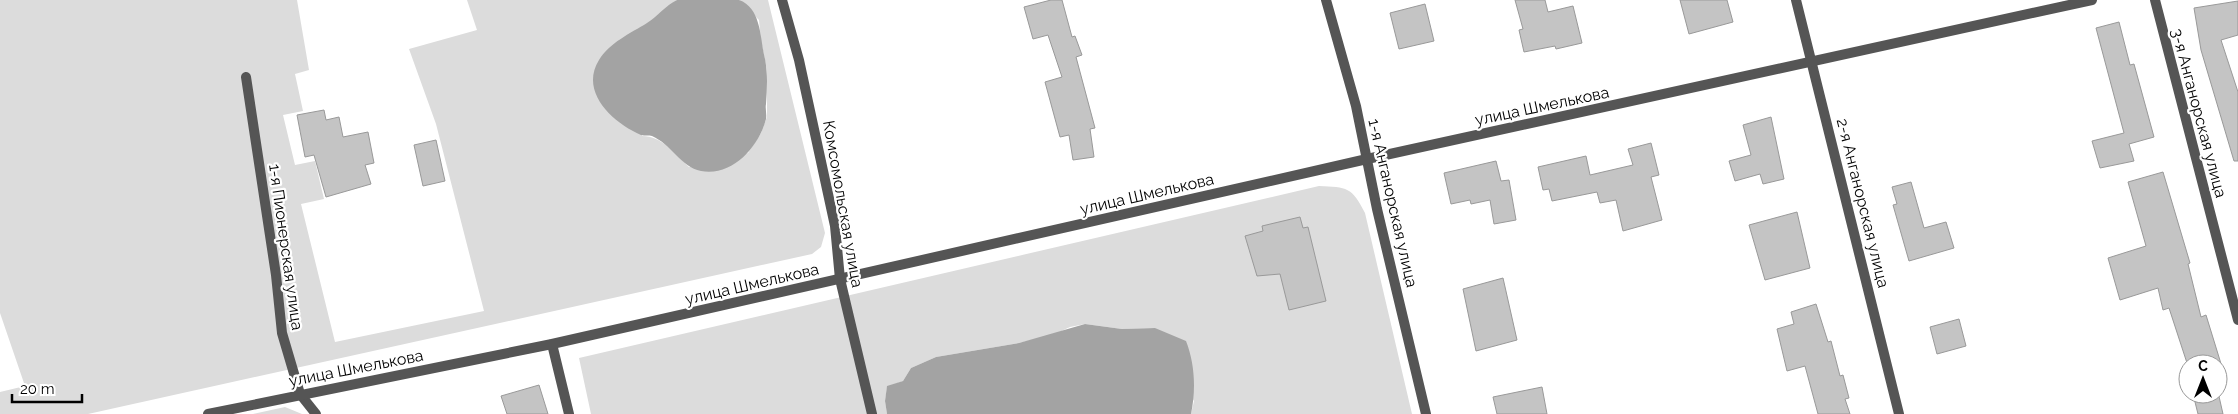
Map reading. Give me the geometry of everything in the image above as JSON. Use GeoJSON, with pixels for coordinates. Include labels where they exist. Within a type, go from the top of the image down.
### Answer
{"type":"FeatureCollection","features":[{"type":"Feature","properties":{"kind":"street","name":"Комсомольская улица"},"geometry":{"type":"LineString","coordinates":[[782,0],[799,60],[832,216],[840,279],[872,414]]}},
{"type":"Feature","properties":{"kind":"street","name":"1-я Анганорская улица"},"geometry":{"type":"LineString","coordinates":[[1326,0],[1356,106],[1377,209],[1426,414]]}},
{"type":"Feature","properties":{"kind":"street","name":"2-я Анганорская улица"},"geometry":{"type":"LineString","coordinates":[[1796,0],[1899,414]]}},
{"type":"Feature","properties":{"kind":"street","name":"улица Шмелькова"},"geometry":{"type":"LineString","coordinates":[[208,414],[552,344],[1367,159],[1812,63],[2092,0]]}},
{"type":"Feature","properties":{"kind":"street","name":"3-я Анганорская улица"},"geometry":{"type":"LineString","coordinates":[[2155,0],[2238,320]]}},
{"type":"Feature","properties":{"kind":"street","name":"1-я Пионерская улица"},"geometry":{"type":"LineString","coordinates":[[246,77],[282,333],[300,394],[316,414]]}},
{"type":"Feature","properties":{"kind":"street"},"geometry":{"type":"LineString","coordinates":[[552,344],[569,414]]}},
{"type":"Feature","properties":{"kind":"shaded area"},"geometry":{"type":"Polygon","coordinates":[[[0,0],[297,0],[309,70],[295,74],[303,111],[283,115],[295,165],[315,161],[324,199],[301,204],[335,342],[484,311],[436,124],[409,49],[477,30],[467,0],[677,0],[651,21],[642,136],[662,142],[674,151],[689,167],[748,153],[761,133],[767,117],[767,70],[759,20],[739,0],[768,0],[825,233],[821,247],[812,254],[88,414],[0,414],[0,392],[25,386],[0,313],[0,0]]]}},
{"type":"Feature","properties":{"kind":"shaded area"},"geometry":{"type":"Polygon","coordinates":[[[677,0],[739,0],[747,4],[752,10],[759,25],[767,70],[766,119],[757,140],[743,158],[733,165],[712,172],[694,169],[659,140],[652,136],[641,135],[620,123],[602,105],[596,95],[593,84],[594,72],[599,60],[608,48],[647,23],[677,0]]]}},
{"type":"Feature","properties":{"kind":"shaded area"},"geometry":{"type":"Polygon","coordinates":[[[1319,186],[1348,190],[1356,198],[1365,213],[1412,414],[1191,414],[1194,401],[1155,328],[1122,329],[1085,324],[1070,327],[1053,335],[1019,343],[936,357],[911,368],[903,381],[887,387],[885,401],[887,414],[591,414],[579,358],[1319,186]]]}},
{"type":"Feature","properties":{"kind":"shaded area"},"geometry":{"type":"Polygon","coordinates":[[[1085,324],[1122,329],[1155,328],[1186,341],[1194,377],[1194,396],[1191,414],[887,414],[885,401],[887,386],[903,381],[911,368],[936,357],[1019,343],[1085,324]]]}},
{"type":"Feature","properties":{"kind":"shaded area"},"geometry":{"type":"Polygon","coordinates":[[[285,407],[302,414],[253,414],[285,407]]]}},
{"type":"Feature","properties":{"kind":"building"},"geometry":{"type":"Polygon","coordinates":[[[1051,0],[1062,0],[1072,37],[1075,36],[1082,55],[1076,57],[1095,128],[1090,129],[1094,157],[1073,160],[1069,135],[1060,137],[1045,82],[1062,77],[1048,35],[1033,39],[1024,7],[1051,0]]]}},
{"type":"Feature","properties":{"kind":"building"},"geometry":{"type":"Polygon","coordinates":[[[1515,0],[1545,0],[1548,12],[1573,6],[1582,43],[1556,49],[1555,46],[1524,52],[1519,30],[1523,29],[1515,0]]]}},
{"type":"Feature","properties":{"kind":"building"},"geometry":{"type":"Polygon","coordinates":[[[1680,0],[1727,0],[1733,22],[1689,34],[1680,0]]]}},
{"type":"Feature","properties":{"kind":"building"},"geometry":{"type":"Polygon","coordinates":[[[2238,1],[2238,35],[2221,40],[2238,92],[2238,161],[2234,161],[2201,50],[2194,8],[2238,1]]]}},
{"type":"Feature","properties":{"kind":"building"},"geometry":{"type":"Polygon","coordinates":[[[1425,4],[1434,41],[1399,49],[1390,13],[1425,4]]]}},
{"type":"Feature","properties":{"kind":"building"},"geometry":{"type":"Polygon","coordinates":[[[2119,22],[2130,65],[2134,64],[2154,137],[2129,144],[2134,161],[2100,168],[2092,141],[2124,133],[2096,28],[2119,22]]]}},
{"type":"Feature","properties":{"kind":"building"},"geometry":{"type":"Polygon","coordinates":[[[324,110],[326,120],[339,117],[343,137],[368,132],[374,163],[365,165],[371,184],[326,197],[314,155],[305,157],[297,115],[324,110]]]}},
{"type":"Feature","properties":{"kind":"building"},"geometry":{"type":"Polygon","coordinates":[[[1771,117],[1784,179],[1763,184],[1760,174],[1735,181],[1729,161],[1751,155],[1743,125],[1771,117]]]}},
{"type":"Feature","properties":{"kind":"building"},"geometry":{"type":"Polygon","coordinates":[[[436,140],[445,181],[423,186],[414,145],[436,140]]]}},
{"type":"Feature","properties":{"kind":"building"},"geometry":{"type":"Polygon","coordinates":[[[1651,143],[1659,175],[1651,177],[1662,220],[1623,231],[1616,200],[1600,203],[1597,192],[1552,201],[1549,189],[1543,190],[1538,167],[1586,156],[1590,175],[1633,165],[1628,149],[1651,143]]]}},
{"type":"Feature","properties":{"kind":"building"},"geometry":{"type":"Polygon","coordinates":[[[1496,161],[1501,181],[1509,180],[1516,220],[1494,224],[1490,200],[1471,204],[1470,200],[1451,204],[1444,173],[1496,161]]]}},
{"type":"Feature","properties":{"kind":"building"},"geometry":{"type":"Polygon","coordinates":[[[2163,172],[2190,263],[2188,264],[2201,317],[2206,315],[2218,354],[2184,354],[2169,308],[2163,310],[2158,288],[2120,300],[2108,258],[2146,246],[2128,182],[2163,172]]]}},
{"type":"Feature","properties":{"kind":"building"},"geometry":{"type":"Polygon","coordinates":[[[1911,182],[1924,228],[1946,222],[1954,248],[1909,261],[1893,205],[1897,204],[1892,187],[1911,182]]]}},
{"type":"Feature","properties":{"kind":"building"},"geometry":{"type":"Polygon","coordinates":[[[1797,212],[1810,268],[1765,280],[1749,225],[1797,212]]]}},
{"type":"Feature","properties":{"kind":"building"},"geometry":{"type":"Polygon","coordinates":[[[1300,217],[1303,228],[1308,227],[1326,301],[1289,310],[1280,274],[1257,276],[1245,236],[1263,231],[1262,226],[1300,217]]]}},
{"type":"Feature","properties":{"kind":"building"},"geometry":{"type":"Polygon","coordinates":[[[1503,278],[1517,340],[1476,351],[1463,289],[1503,278]]]}},
{"type":"Feature","properties":{"kind":"building"},"geometry":{"type":"Polygon","coordinates":[[[1816,304],[1828,342],[1831,341],[1840,376],[1843,375],[1849,398],[1845,399],[1850,414],[1818,414],[1805,366],[1787,371],[1777,329],[1794,324],[1791,312],[1816,304]]]}},
{"type":"Feature","properties":{"kind":"building"},"geometry":{"type":"Polygon","coordinates":[[[1959,319],[1966,346],[1937,354],[1930,327],[1959,319]]]}},
{"type":"Feature","properties":{"kind":"building"},"geometry":{"type":"Polygon","coordinates":[[[539,385],[548,414],[507,414],[501,396],[539,385]]]}},
{"type":"Feature","properties":{"kind":"building"},"geometry":{"type":"Polygon","coordinates":[[[1542,387],[1547,414],[1497,414],[1493,397],[1542,387]]]}},
{"type":"Feature","properties":{"kind":"building"},"geometry":{"type":"Polygon","coordinates":[[[2196,404],[2221,404],[2223,414],[2198,414],[2196,404]]]}}]}
